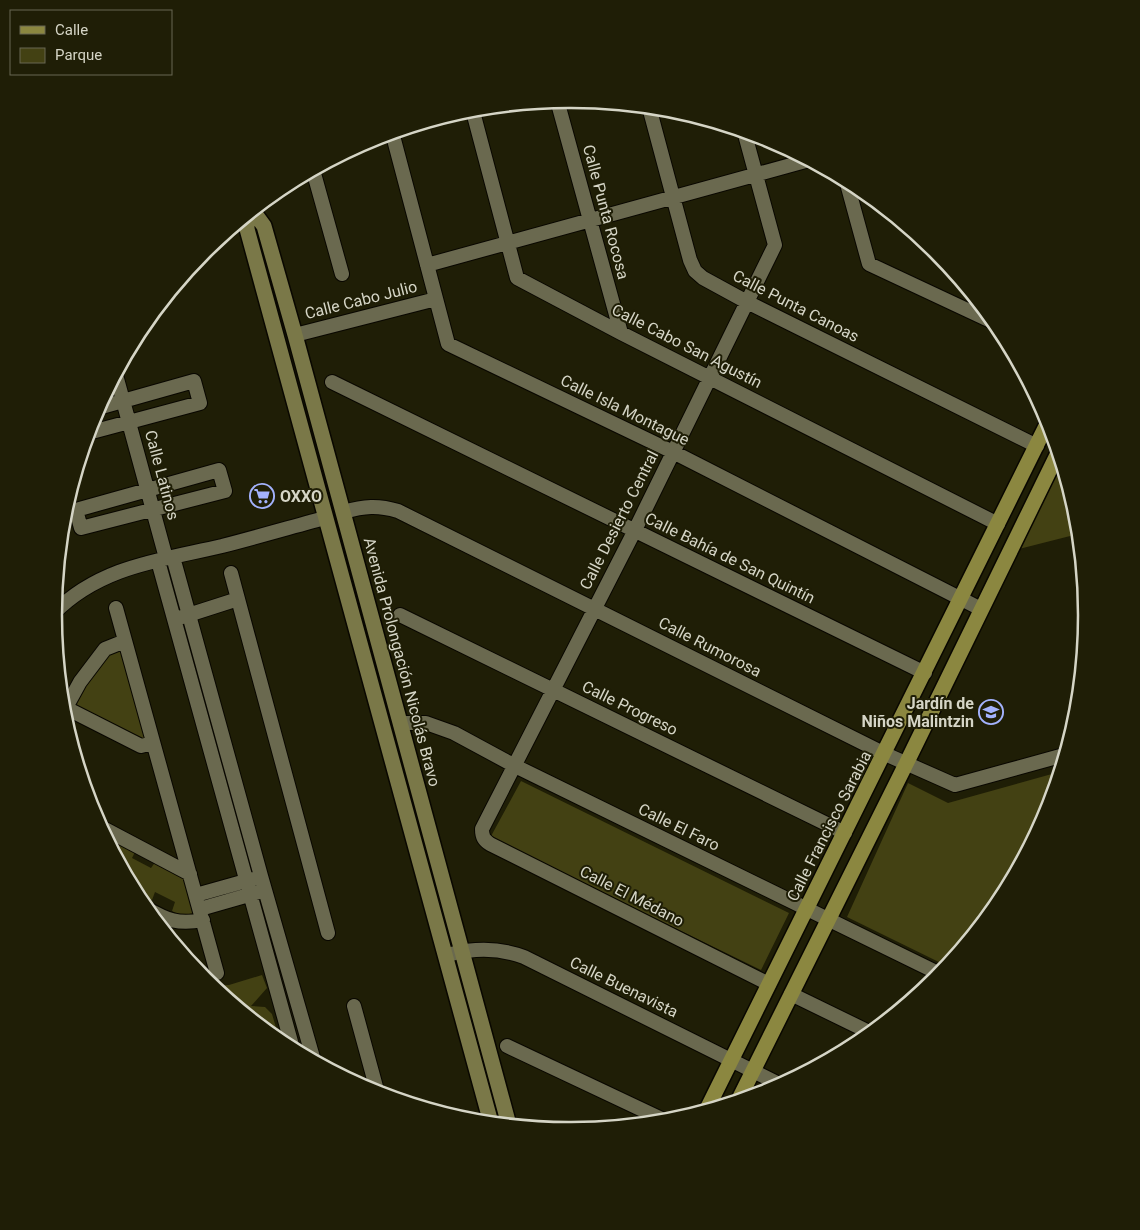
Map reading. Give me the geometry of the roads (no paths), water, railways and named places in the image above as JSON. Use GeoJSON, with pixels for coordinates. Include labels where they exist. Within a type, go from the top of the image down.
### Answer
{"type":"FeatureCollection","features":[{"type":"Feature","properties":{"kind":"main road","name":"Avenida Prolongación Nicolás Bravo"},"geometry":{"type":"LineString","coordinates":[[256,216],[264,226],[295,335],[507,1118]]}},
{"type":"Feature","properties":{"kind":"main road"},"geometry":{"type":"LineString","coordinates":[[247,223],[489,1116]]}},
{"type":"Feature","properties":{"kind":"main road","name":"Calle Francisco Sarabia"},"geometry":{"type":"LineString","coordinates":[[710,1102],[925,673],[1043,432]]}},
{"type":"Feature","properties":{"kind":"main road"},"geometry":{"type":"LineString","coordinates":[[742,1092],[1054,462]]}},
{"type":"Feature","properties":{"kind":"main road"},"geometry":{"type":"LineString","coordinates":[[326,518],[344,512]]}},
{"type":"Feature","properties":{"kind":"street","name":"Calle Punta Rocosa"},"geometry":{"type":"LineString","coordinates":[[559,108],[621,333]]}},
{"type":"Feature","properties":{"kind":"street","name":"Calle Punta Canoas"},"geometry":{"type":"LineString","coordinates":[[651,114],[690,260],[695,271],[703,278],[747,302],[1036,446]]}},
{"type":"Feature","properties":{"kind":"street","name":"Calle Cabo San Agustín"},"geometry":{"type":"LineString","coordinates":[[474,117],[517,278],[621,333],[998,524]]}},
{"type":"Feature","properties":{"kind":"street","name":"Calle Isla Montague"},"geometry":{"type":"LineString","coordinates":[[394,139],[448,344],[673,452],[981,609]]}},
{"type":"Feature","properties":{"kind":"street","name":"Calle Desierto Central"},"geometry":{"type":"LineString","coordinates":[[482,835],[482,829],[635,530],[775,245],[746,139]]}},
{"type":"Feature","properties":{"kind":"street"},"geometry":{"type":"LineString","coordinates":[[427,265],[799,163]]}},
{"type":"Feature","properties":{"kind":"street"},"geometry":{"type":"LineString","coordinates":[[315,176],[342,274]]}},
{"type":"Feature","properties":{"kind":"street"},"geometry":{"type":"LineString","coordinates":[[849,191],[869,264],[980,316]]}},
{"type":"Feature","properties":{"kind":"street","name":"Calle Cabo Julio"},"geometry":{"type":"LineString","coordinates":[[295,335],[436,299]]}},
{"type":"Feature","properties":{"kind":"street"},"geometry":{"type":"LineString","coordinates":[[97,430],[200,403],[194,381],[108,405]]}},
{"type":"Feature","properties":{"kind":"street","name":"Calle Bahía de San Quintín"},"geometry":{"type":"LineString","coordinates":[[332,382],[925,673]]}},
{"type":"Feature","properties":{"kind":"street","name":"Calle Latinos"},"geometry":{"type":"LineString","coordinates":[[118,384],[166,559]]}},
{"type":"Feature","properties":{"kind":"street"},"geometry":{"type":"LineString","coordinates":[[219,470],[225,491],[81,528],[76,510],[147,490],[219,470]]}},
{"type":"Feature","properties":{"kind":"street","name":"Calle Rumorosa"},"geometry":{"type":"LineString","coordinates":[[344,512],[362,506],[375,506],[398,511],[884,754],[955,785],[1057,757]]}},
{"type":"Feature","properties":{"kind":"street"},"geometry":{"type":"LineString","coordinates":[[63,606],[76,594],[100,579],[125,568],[250,539],[326,518]]}},
{"type":"Feature","properties":{"kind":"street"},"geometry":{"type":"LineString","coordinates":[[166,559],[191,618],[261,876],[311,1052]]}},
{"type":"Feature","properties":{"kind":"street"},"geometry":{"type":"LineString","coordinates":[[166,559],[175,623],[290,1038]]}},
{"type":"Feature","properties":{"kind":"street"},"geometry":{"type":"LineString","coordinates":[[231,573],[328,933]]}},
{"type":"Feature","properties":{"kind":"street"},"geometry":{"type":"LineString","coordinates":[[175,623],[239,603]]}},
{"type":"Feature","properties":{"kind":"street"},"geometry":{"type":"LineString","coordinates":[[116,608],[217,973]]}},
{"type":"Feature","properties":{"kind":"street","name":"Calle Progreso"},"geometry":{"type":"LineString","coordinates":[[400,615],[845,833]]}},
{"type":"Feature","properties":{"kind":"street"},"geometry":{"type":"LineString","coordinates":[[70,701],[80,682],[105,649],[125,641]]}},
{"type":"Feature","properties":{"kind":"street"},"geometry":{"type":"LineString","coordinates":[[72,713],[141,746],[153,743]]}},
{"type":"Feature","properties":{"kind":"street","name":"Calle El Faro"},"geometry":{"type":"LineString","coordinates":[[400,723],[426,723],[454,732],[515,766],[932,970]]}},
{"type":"Feature","properties":{"kind":"street"},"geometry":{"type":"LineString","coordinates":[[112,833],[190,874]]}},
{"type":"Feature","properties":{"kind":"street","name":"Calle El Médano"},"geometry":{"type":"LineString","coordinates":[[482,835],[485,841],[490,844],[769,984]]}},
{"type":"Feature","properties":{"kind":"street"},"geometry":{"type":"LineString","coordinates":[[196,894],[261,876]]}},
{"type":"Feature","properties":{"kind":"street"},"geometry":{"type":"LineString","coordinates":[[162,917],[188,923],[201,915],[265,890]]}},
{"type":"Feature","properties":{"kind":"street","name":"Calle Buenavista"},"geometry":{"type":"LineString","coordinates":[[444,956],[462,951],[497,949],[524,957],[772,1080]]}},
{"type":"Feature","properties":{"kind":"street"},"geometry":{"type":"LineString","coordinates":[[791,994],[863,1029]]}},
{"type":"Feature","properties":{"kind":"street"},"geometry":{"type":"LineString","coordinates":[[354,1006],[375,1084]]}},
{"type":"Feature","properties":{"kind":"street"},"geometry":{"type":"LineString","coordinates":[[507,1046],[654,1115]]}},
{"type":"Feature","properties":{"kind":"place","name":"OXXO"},"geometry":{"type":"Point","coordinates":[262,496]}},
{"type":"Feature","properties":{"kind":"place","name":"Jardín de Niños Malintzin"},"geometry":{"type":"Point","coordinates":[991,712]}}]}
